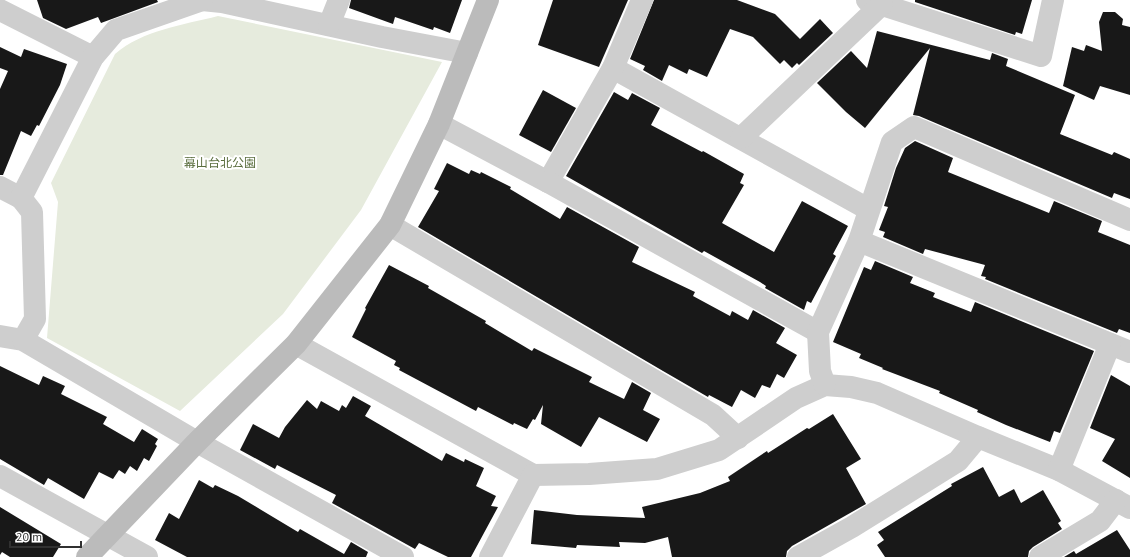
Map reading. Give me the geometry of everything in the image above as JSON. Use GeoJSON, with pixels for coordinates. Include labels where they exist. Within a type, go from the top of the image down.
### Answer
{"type":"FeatureCollection","features":[{"type":"Feature","properties":{"kind":"street"},"geometry":{"type":"LineString","coordinates":[[21,198],[93,57],[116,30],[202,0],[222,2],[467,53]]}},
{"type":"Feature","properties":{"kind":"street"},"geometry":{"type":"LineString","coordinates":[[329,25],[339,0]]}},
{"type":"Feature","properties":{"kind":"street"},"geometry":{"type":"LineString","coordinates":[[87,557],[196,442],[296,344],[390,225],[439,124],[488,0]]}},
{"type":"Feature","properties":{"kind":"street"},"geometry":{"type":"LineString","coordinates":[[548,182],[613,68],[642,0]]}},
{"type":"Feature","properties":{"kind":"street"},"geometry":{"type":"LineString","coordinates":[[741,138],[874,2],[1041,56],[1053,0]]}},
{"type":"Feature","properties":{"kind":"street"},"geometry":{"type":"LineString","coordinates":[[0,10],[93,57]]}},
{"type":"Feature","properties":{"kind":"street"},"geometry":{"type":"LineString","coordinates":[[613,68],[868,210]]}},
{"type":"Feature","properties":{"kind":"street"},"geometry":{"type":"LineString","coordinates":[[439,124],[548,182],[818,332]]}},
{"type":"Feature","properties":{"kind":"street"},"geometry":{"type":"LineString","coordinates":[[825,385],[820,371],[818,332],[858,241],[892,142],[914,127],[1130,220]]}},
{"type":"Feature","properties":{"kind":"street"},"geometry":{"type":"LineString","coordinates":[[0,187],[21,198],[32,212],[35,319],[23,340]]}},
{"type":"Feature","properties":{"kind":"street"},"geometry":{"type":"LineString","coordinates":[[390,225],[713,415],[738,438]]}},
{"type":"Feature","properties":{"kind":"street"},"geometry":{"type":"LineString","coordinates":[[858,241],[1130,352]]}},
{"type":"Feature","properties":{"kind":"street"},"geometry":{"type":"LineString","coordinates":[[0,336],[23,340],[196,442],[403,557]]}},
{"type":"Feature","properties":{"kind":"street"},"geometry":{"type":"LineString","coordinates":[[296,344],[533,476],[590,474],[657,469],[720,450],[796,398],[825,385],[851,387],[877,393],[978,437],[1060,470],[1123,504],[1100,521],[1040,557]]}},
{"type":"Feature","properties":{"kind":"street"},"geometry":{"type":"LineString","coordinates":[[1060,470],[1110,344]]}},
{"type":"Feature","properties":{"kind":"street"},"geometry":{"type":"LineString","coordinates":[[798,557],[852,527],[958,461],[978,437]]}},
{"type":"Feature","properties":{"kind":"street"},"geometry":{"type":"LineString","coordinates":[[0,476],[147,557]]}},
{"type":"Feature","properties":{"kind":"street"},"geometry":{"type":"LineString","coordinates":[[490,557],[533,476]]}},
{"type":"Feature","properties":{"kind":"green space","name":"幕山台北公園"},"geometry":{"type":"Polygon","coordinates":[[[218,16],[442,62],[361,210],[283,314],[180,411],[47,338],[58,202],[51,183],[115,54],[138,39],[164,29],[218,16]]]}},
{"type":"Feature","properties":{"kind":"building"},"geometry":{"type":"Polygon","coordinates":[[[37,0],[157,0],[158,2],[101,23],[98,17],[66,29],[43,18],[37,0]]]}},
{"type":"Feature","properties":{"kind":"building"},"geometry":{"type":"Polygon","coordinates":[[[351,0],[462,0],[450,33],[434,27],[433,30],[395,17],[393,24],[349,8],[351,0]]]}},
{"type":"Feature","properties":{"kind":"building"},"geometry":{"type":"Polygon","coordinates":[[[553,0],[628,0],[599,67],[538,45],[553,0]]]}},
{"type":"Feature","properties":{"kind":"building"},"geometry":{"type":"Polygon","coordinates":[[[654,0],[737,0],[775,14],[800,39],[820,19],[833,33],[799,65],[797,63],[792,68],[784,60],[780,64],[753,37],[730,29],[707,77],[689,69],[687,74],[669,65],[662,81],[643,70],[645,66],[630,59],[654,0]]]}},
{"type":"Feature","properties":{"kind":"building"},"geometry":{"type":"Polygon","coordinates":[[[915,0],[1032,0],[1022,34],[1016,32],[1015,35],[915,2],[915,0]]]}},
{"type":"Feature","properties":{"kind":"building"},"geometry":{"type":"Polygon","coordinates":[[[1103,12],[1115,12],[1123,19],[1122,25],[1130,27],[1130,95],[1100,86],[1094,100],[1063,86],[1072,47],[1084,51],[1086,45],[1102,51],[1099,22],[1103,12]]]}},
{"type":"Feature","properties":{"kind":"building"},"geometry":{"type":"Polygon","coordinates":[[[877,31],[990,60],[992,53],[1008,59],[1006,66],[1075,95],[1060,134],[1112,155],[1114,152],[1130,159],[1130,199],[1114,193],[1112,198],[919,116],[913,115],[930,48],[865,128],[846,112],[817,83],[851,51],[867,68],[877,31]]]}},
{"type":"Feature","properties":{"kind":"building"},"geometry":{"type":"Polygon","coordinates":[[[0,47],[21,57],[24,49],[67,64],[60,85],[39,126],[37,125],[31,136],[21,131],[3,175],[0,175],[0,89],[8,71],[0,68],[0,47]]]}},
{"type":"Feature","properties":{"kind":"building"},"geometry":{"type":"Polygon","coordinates":[[[543,90],[576,108],[551,152],[519,135],[543,90]]]}},
{"type":"Feature","properties":{"kind":"building"},"geometry":{"type":"Polygon","coordinates":[[[614,92],[628,100],[632,93],[660,108],[651,125],[702,152],[703,151],[744,174],[740,183],[744,185],[722,223],[774,252],[802,201],[848,226],[833,254],[836,256],[811,303],[807,301],[804,310],[765,288],[766,286],[760,282],[704,251],[702,253],[566,176],[614,92]]]}},
{"type":"Feature","properties":{"kind":"building"},"geometry":{"type":"Polygon","coordinates":[[[915,141],[953,158],[948,172],[1049,213],[1054,201],[1102,221],[1098,232],[1130,245],[1130,333],[1119,329],[1117,333],[985,279],[986,277],[981,276],[985,265],[925,249],[923,254],[883,237],[885,232],[879,230],[888,207],[884,206],[896,168],[905,148],[915,141]]]}},
{"type":"Feature","properties":{"kind":"building"},"geometry":{"type":"Polygon","coordinates":[[[447,163],[469,174],[471,170],[480,174],[481,172],[511,187],[510,189],[560,219],[567,207],[639,247],[632,262],[695,292],[693,296],[730,316],[732,311],[748,320],[753,310],[785,328],[776,343],[797,355],[784,378],[777,374],[770,388],[762,385],[755,398],[741,390],[732,407],[709,395],[708,397],[418,227],[439,191],[434,189],[447,163]]]}},
{"type":"Feature","properties":{"kind":"building"},"geometry":{"type":"Polygon","coordinates":[[[875,261],[913,277],[910,283],[935,293],[933,297],[971,312],[975,302],[1094,351],[1060,433],[1054,431],[1050,442],[1006,425],[977,412],[978,410],[939,393],[940,391],[882,369],[883,368],[859,358],[861,354],[833,342],[864,267],[871,270],[875,261]]]}},
{"type":"Feature","properties":{"kind":"building"},"geometry":{"type":"Polygon","coordinates":[[[389,265],[429,286],[428,288],[486,321],[485,323],[532,351],[534,348],[592,377],[589,382],[624,399],[632,382],[651,393],[643,410],[660,419],[647,442],[599,417],[581,447],[541,424],[543,405],[535,420],[533,419],[527,429],[514,423],[513,425],[478,407],[476,411],[399,370],[400,368],[394,365],[396,361],[352,337],[366,309],[365,308],[389,265]]]}},
{"type":"Feature","properties":{"kind":"building"},"geometry":{"type":"Polygon","coordinates":[[[0,366],[39,385],[43,376],[65,386],[61,394],[107,417],[103,424],[134,442],[142,429],[158,439],[155,444],[157,446],[149,461],[144,458],[137,471],[130,466],[125,474],[119,470],[113,479],[99,472],[84,499],[48,478],[44,485],[0,459],[0,366]]]}},
{"type":"Feature","properties":{"kind":"building"},"geometry":{"type":"Polygon","coordinates":[[[1111,375],[1130,386],[1130,478],[1102,461],[1115,439],[1090,428],[1111,375]]]}},
{"type":"Feature","properties":{"kind":"building"},"geometry":{"type":"Polygon","coordinates":[[[353,396],[371,406],[365,416],[442,461],[446,453],[464,462],[465,459],[484,468],[476,486],[496,496],[491,506],[498,507],[471,557],[448,557],[419,543],[415,549],[332,503],[336,495],[277,465],[275,469],[240,450],[253,424],[279,438],[285,427],[307,400],[317,409],[321,401],[339,411],[342,405],[346,408],[353,396]]]}},
{"type":"Feature","properties":{"kind":"building"},"geometry":{"type":"Polygon","coordinates":[[[833,414],[861,459],[846,468],[866,504],[792,546],[787,551],[786,557],[672,557],[668,537],[645,543],[619,542],[620,547],[577,545],[576,548],[531,544],[534,510],[577,515],[645,518],[642,507],[700,493],[730,481],[728,477],[767,451],[768,453],[807,428],[809,429],[833,414]]]}},
{"type":"Feature","properties":{"kind":"building"},"geometry":{"type":"Polygon","coordinates":[[[983,467],[999,497],[1014,489],[1021,503],[1043,490],[1061,521],[1058,523],[1062,529],[1033,547],[1029,551],[1028,557],[885,557],[877,545],[884,540],[878,532],[952,486],[951,484],[983,467]]]}},
{"type":"Feature","properties":{"kind":"building"},"geometry":{"type":"Polygon","coordinates":[[[199,480],[213,488],[215,485],[238,496],[298,532],[300,529],[344,554],[351,542],[368,552],[366,557],[187,557],[155,540],[169,513],[179,519],[199,480]]]}},
{"type":"Feature","properties":{"kind":"building"},"geometry":{"type":"Polygon","coordinates":[[[0,507],[61,544],[53,557],[10,557],[2,552],[0,555],[0,507]]]}},
{"type":"Feature","properties":{"kind":"building"},"geometry":{"type":"Polygon","coordinates":[[[1117,530],[1130,550],[1130,557],[1064,557],[1074,551],[1076,554],[1117,530]]]}}]}
